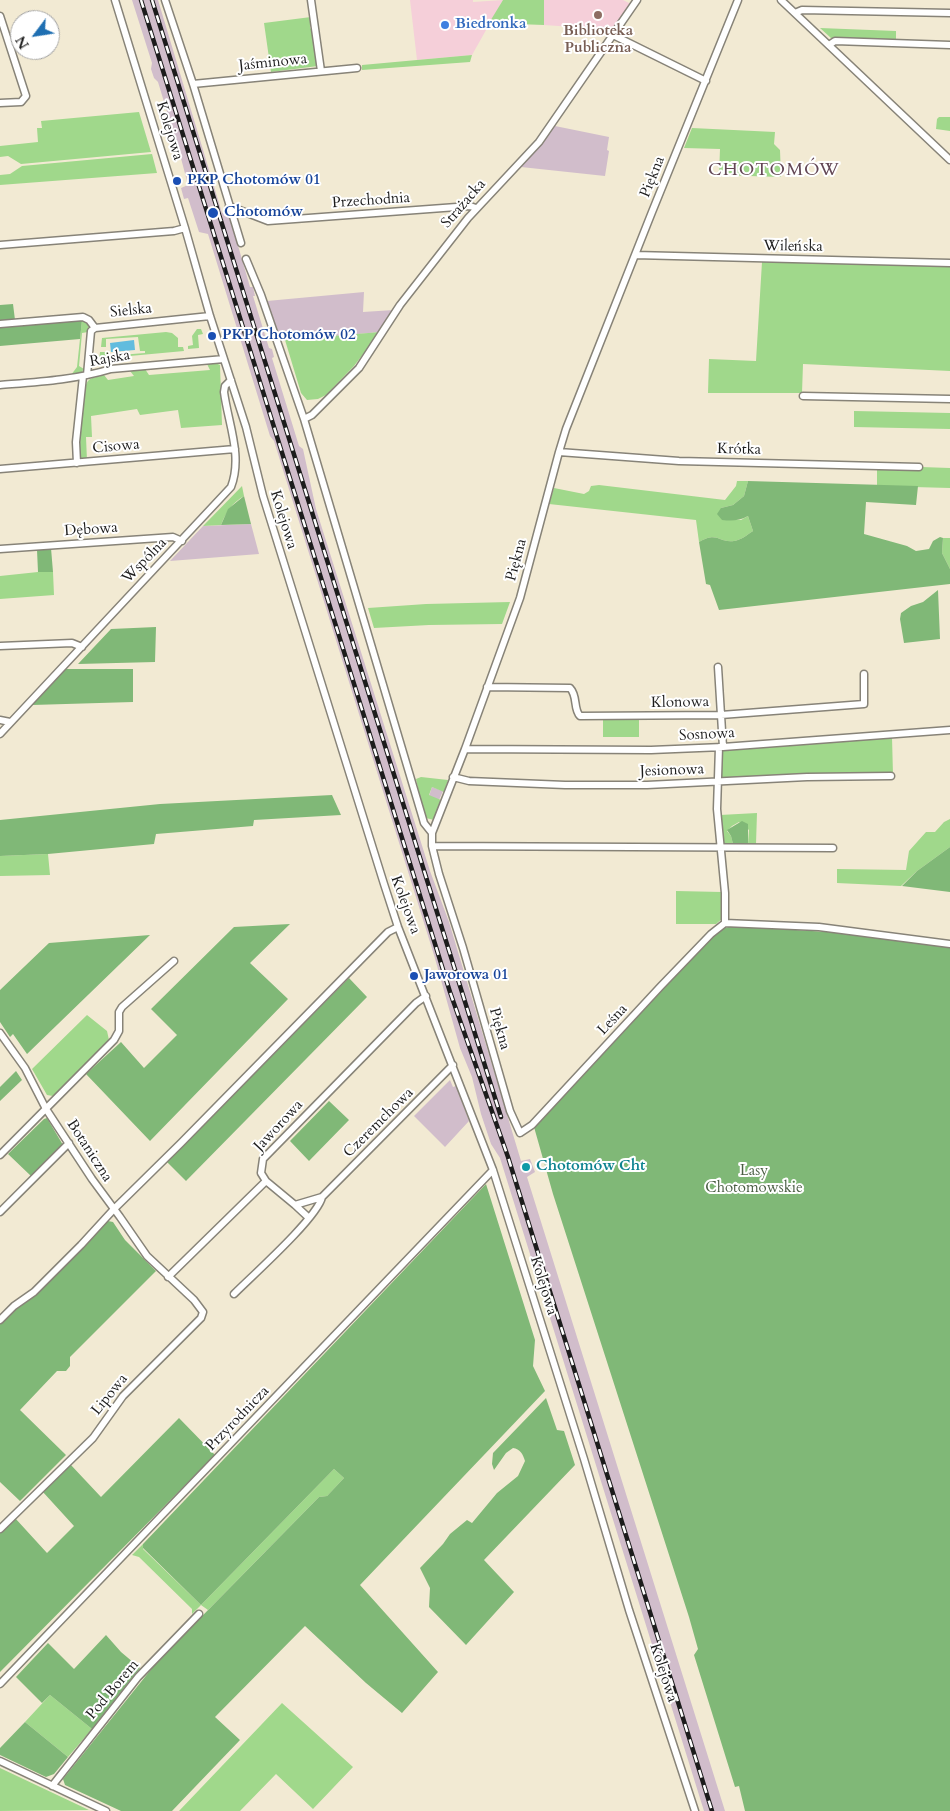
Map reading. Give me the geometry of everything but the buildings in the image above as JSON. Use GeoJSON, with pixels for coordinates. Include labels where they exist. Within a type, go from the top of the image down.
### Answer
{"type":"FeatureCollection","features":[{"type":"Feature","properties":{"kind":"street","name":"Kolejowa"},"geometry":{"type":"LineString","coordinates":[[115,0],[253,452],[262,496],[374,854],[398,927],[493,1170],[584,1459],[629,1610],[695,1811]]}},
{"type":"Feature","properties":{"kind":"street"},"geometry":{"type":"LineString","coordinates":[[165,0],[193,84],[241,243]]}},
{"type":"Feature","properties":{"kind":"street"},"geometry":{"type":"LineString","coordinates":[[311,0],[321,71]]}},
{"type":"Feature","properties":{"kind":"street","name":"Strażacka"},"geometry":{"type":"LineString","coordinates":[[304,419],[312,415],[359,368],[400,305],[476,208],[539,142],[637,0]]}},
{"type":"Feature","properties":{"kind":"street","name":"Piękna"},"geometry":{"type":"LineString","coordinates":[[520,1133],[510,1111],[463,948],[439,874],[432,846],[432,834],[520,598],[559,452],[635,255],[738,0]]}},
{"type":"Feature","properties":{"kind":"street"},"geometry":{"type":"LineString","coordinates":[[781,0],[950,160]]}},
{"type":"Feature","properties":{"kind":"street"},"geometry":{"type":"LineString","coordinates":[[795,13],[802,10],[950,13]]}},
{"type":"Feature","properties":{"kind":"street"},"geometry":{"type":"LineString","coordinates":[[0,16],[26,96],[21,102],[0,103]]}},
{"type":"Feature","properties":{"kind":"street"},"geometry":{"type":"LineString","coordinates":[[613,35],[706,81]]}},
{"type":"Feature","properties":{"kind":"street"},"geometry":{"type":"LineString","coordinates":[[829,45],[835,41],[950,45]]}},
{"type":"Feature","properties":{"kind":"street","name":"Jaśminowa"},"geometry":{"type":"LineString","coordinates":[[193,84],[357,68]]}},
{"type":"Feature","properties":{"kind":"street","name":"Przechodnia"},"geometry":{"type":"LineString","coordinates":[[229,206],[268,221],[468,206],[476,208]]}},
{"type":"Feature","properties":{"kind":"street"},"geometry":{"type":"LineString","coordinates":[[0,245],[174,231],[186,228]]}},
{"type":"Feature","properties":{"kind":"street","name":"Wileńska"},"geometry":{"type":"LineString","coordinates":[[635,255],[950,263]]}},
{"type":"Feature","properties":{"kind":"street"},"geometry":{"type":"LineString","coordinates":[[246,259],[261,295],[304,419],[424,824],[432,834]]}},
{"type":"Feature","properties":{"kind":"street","name":"Sielska"},"geometry":{"type":"LineString","coordinates":[[0,324],[82,317],[89,320],[95,328],[210,316]]}},
{"type":"Feature","properties":{"kind":"street"},"geometry":{"type":"LineString","coordinates":[[77,463],[76,442],[91,331],[95,328]]}},
{"type":"Feature","properties":{"kind":"street","name":"Rajska"},"geometry":{"type":"LineString","coordinates":[[0,385],[85,376],[111,369],[224,359]]}},
{"type":"Feature","properties":{"kind":"street","name":"Wspólna"},"geometry":{"type":"LineString","coordinates":[[0,734],[231,487],[236,470],[235,449],[224,392],[225,386],[231,380]]}},
{"type":"Feature","properties":{"kind":"street"},"geometry":{"type":"LineString","coordinates":[[803,396],[950,400]]}},
{"type":"Feature","properties":{"kind":"street","name":"Cisowa"},"geometry":{"type":"LineString","coordinates":[[0,470],[235,449]]}},
{"type":"Feature","properties":{"kind":"street","name":"Krótka"},"geometry":{"type":"LineString","coordinates":[[559,452],[679,461],[919,467]]}},
{"type":"Feature","properties":{"kind":"street","name":"Dębowa"},"geometry":{"type":"LineString","coordinates":[[0,549],[173,537],[182,541]]}},
{"type":"Feature","properties":{"kind":"street"},"geometry":{"type":"LineString","coordinates":[[0,646],[72,643],[82,647]]}},
{"type":"Feature","properties":{"kind":"street"},"geometry":{"type":"LineString","coordinates":[[718,667],[721,747],[717,809],[719,847],[725,894],[725,923],[820,927],[950,944]]}},
{"type":"Feature","properties":{"kind":"street","name":"Klonowa"},"geometry":{"type":"LineString","coordinates":[[487,687],[570,688],[575,696],[576,711],[580,716],[721,715],[864,704],[864,674]]}},
{"type":"Feature","properties":{"kind":"street"},"geometry":{"type":"LineString","coordinates":[[0,720],[10,722]]}},
{"type":"Feature","properties":{"kind":"street","name":"Sosnowa"},"geometry":{"type":"LineString","coordinates":[[465,749],[651,750],[721,747],[950,730]]}},
{"type":"Feature","properties":{"kind":"street","name":"Jesionowa"},"geometry":{"type":"LineString","coordinates":[[453,777],[469,781],[565,785],[647,785],[807,777],[891,776]]}},
{"type":"Feature","properties":{"kind":"street"},"geometry":{"type":"LineString","coordinates":[[432,846],[833,848]]}},
{"type":"Feature","properties":{"kind":"street","name":"Leśna"},"geometry":{"type":"LineString","coordinates":[[520,1133],[532,1125],[711,934],[725,923]]}},
{"type":"Feature","properties":{"kind":"street"},"geometry":{"type":"LineString","coordinates":[[0,1320],[14,1306],[34,1292],[75,1252],[114,1209],[388,932],[398,927]]}},
{"type":"Feature","properties":{"kind":"street"},"geometry":{"type":"LineString","coordinates":[[0,1155],[114,1040],[119,1031],[119,1012],[122,1007],[174,961]]}},
{"type":"Feature","properties":{"kind":"street","name":"Jaworowa"},"geometry":{"type":"LineString","coordinates":[[266,1181],[261,1173],[263,1159],[416,1002],[426,996]]}},
{"type":"Feature","properties":{"kind":"street","name":"Botaniczna"},"geometry":{"type":"LineString","coordinates":[[0,1032],[25,1068],[46,1109],[114,1209],[147,1256],[168,1276]]}},
{"type":"Feature","properties":{"kind":"street","name":"Czeremchowa"},"geometry":{"type":"LineString","coordinates":[[295,1205],[322,1197],[453,1066]]}},
{"type":"Feature","properties":{"kind":"street"},"geometry":{"type":"LineString","coordinates":[[0,1212],[69,1143]]}},
{"type":"Feature","properties":{"kind":"street","name":"Przyrodnicza"},"geometry":{"type":"LineString","coordinates":[[0,1684],[493,1170]]}},
{"type":"Feature","properties":{"kind":"street"},"geometry":{"type":"LineString","coordinates":[[168,1276],[266,1181],[309,1218]]}},
{"type":"Feature","properties":{"kind":"street","name":"Czeremchowa"},"geometry":{"type":"LineString","coordinates":[[234,1294],[320,1206],[322,1197]]}},
{"type":"Feature","properties":{"kind":"street","name":"Lipowa"},"geometry":{"type":"LineString","coordinates":[[0,1529],[93,1438],[123,1396],[201,1318],[203,1314],[202,1309],[168,1276]]}},
{"type":"Feature","properties":{"kind":"street","name":"Pod Borem"},"geometry":{"type":"LineString","coordinates":[[52,1786],[138,1677],[199,1614]]}},
{"type":"Feature","properties":{"kind":"street"},"geometry":{"type":"LineString","coordinates":[[0,1761],[106,1811]]}},
{"type":"Feature","properties":{"kind":"shaded area"},"geometry":{"type":"Polygon","coordinates":[[[132,0],[158,0],[222,213],[228,211],[250,287],[253,287],[255,296],[253,296],[269,348],[272,349],[274,357],[272,358],[299,446],[303,449],[316,509],[430,871],[449,922],[521,1161],[530,1159],[535,1172],[527,1177],[725,1811],[704,1811],[500,1158],[491,1144],[472,1077],[460,1048],[434,955],[208,234],[199,232],[188,198],[184,199],[181,188],[188,185],[177,143],[173,139],[170,130],[171,125],[158,82],[154,78],[151,69],[152,63],[132,0]]]}},
{"type":"Feature","properties":{"kind":"shaded area"},"geometry":{"type":"Polygon","coordinates":[[[410,0],[473,0],[473,2],[503,0],[472,55],[417,60],[410,0]]]}},
{"type":"Feature","properties":{"kind":"shaded area"},"geometry":{"type":"Polygon","coordinates":[[[544,0],[623,0],[631,4],[608,37],[573,27],[544,25],[544,0]]]}},
{"type":"Feature","properties":{"kind":"shaded area"},"geometry":{"type":"Polygon","coordinates":[[[555,126],[609,137],[605,176],[521,167],[555,126]]]}},
{"type":"Feature","properties":{"kind":"shaded area"},"geometry":{"type":"Polygon","coordinates":[[[364,292],[363,312],[394,310],[380,332],[280,341],[267,301],[364,292]]]}},
{"type":"Feature","properties":{"kind":"shaded area"},"geometry":{"type":"Polygon","coordinates":[[[251,524],[259,554],[170,561],[203,526],[251,524]]]}},
{"type":"Feature","properties":{"kind":"shaded area"},"geometry":{"type":"Polygon","coordinates":[[[432,787],[443,791],[439,800],[429,796],[432,787]]]}},
{"type":"Feature","properties":{"kind":"shaded area"},"geometry":{"type":"Polygon","coordinates":[[[450,1080],[453,1087],[456,1086],[469,1121],[445,1147],[414,1116],[450,1080]]]}},
{"type":"Feature","properties":{"kind":"green space"},"geometry":{"type":"Polygon","coordinates":[[[503,0],[544,0],[544,25],[489,23],[503,0]]]}},
{"type":"Feature","properties":{"kind":"green space"},"geometry":{"type":"Polygon","coordinates":[[[311,17],[310,28],[313,31],[318,66],[271,72],[264,23],[311,17]]]}},
{"type":"Feature","properties":{"kind":"green space"},"geometry":{"type":"Polygon","coordinates":[[[820,28],[896,31],[896,41],[831,38],[820,28]]]}},
{"type":"Feature","properties":{"kind":"green space"},"geometry":{"type":"Polygon","coordinates":[[[472,55],[470,62],[362,70],[362,65],[472,55]]]}},
{"type":"Feature","properties":{"kind":"green space"},"geometry":{"type":"Polygon","coordinates":[[[139,112],[151,152],[21,164],[8,156],[0,157],[0,146],[38,142],[37,128],[42,128],[41,121],[139,112]]]}},
{"type":"Feature","properties":{"kind":"green space"},"geometry":{"type":"Polygon","coordinates":[[[939,117],[950,117],[950,131],[936,129],[939,117]]]}},
{"type":"Feature","properties":{"kind":"green space"},"geometry":{"type":"Polygon","coordinates":[[[692,128],[775,132],[774,144],[780,150],[781,177],[719,175],[720,149],[684,148],[692,128]]]}},
{"type":"Feature","properties":{"kind":"green space"},"geometry":{"type":"Polygon","coordinates":[[[152,154],[157,173],[0,185],[0,175],[10,174],[22,166],[152,154]]]}},
{"type":"Feature","properties":{"kind":"green space"},"geometry":{"type":"Polygon","coordinates":[[[762,262],[950,266],[950,371],[803,364],[802,393],[708,393],[709,359],[756,361],[762,262]]]}},
{"type":"Feature","properties":{"kind":"green space"},"geometry":{"type":"Polygon","coordinates":[[[13,304],[15,320],[0,321],[0,305],[13,304]]]}},
{"type":"Feature","properties":{"kind":"green space"},"geometry":{"type":"Polygon","coordinates":[[[82,320],[89,324],[88,332],[82,333],[79,366],[84,369],[81,373],[71,375],[77,367],[82,320]]]}},
{"type":"Feature","properties":{"kind":"green space"},"geometry":{"type":"Polygon","coordinates":[[[82,320],[80,339],[0,346],[0,327],[82,320]]]}},
{"type":"Feature","properties":{"kind":"green space"},"geometry":{"type":"Polygon","coordinates":[[[197,329],[201,329],[203,334],[198,335],[199,348],[188,349],[188,346],[193,345],[192,336],[197,329]]]}},
{"type":"Feature","properties":{"kind":"green space"},"geometry":{"type":"Polygon","coordinates":[[[380,332],[354,366],[326,395],[318,399],[307,400],[301,393],[285,340],[380,332]]]}},
{"type":"Feature","properties":{"kind":"green space"},"geometry":{"type":"Polygon","coordinates":[[[172,333],[178,338],[178,347],[183,347],[184,351],[108,358],[99,361],[100,352],[107,352],[107,356],[145,353],[145,351],[140,351],[138,337],[106,339],[106,347],[101,347],[102,338],[172,333]]]}},
{"type":"Feature","properties":{"kind":"green space"},"geometry":{"type":"Polygon","coordinates":[[[216,363],[220,365],[222,425],[181,428],[178,410],[140,415],[137,409],[91,416],[92,437],[86,437],[87,461],[82,460],[79,456],[79,431],[81,430],[83,396],[90,379],[104,375],[108,380],[134,376],[130,371],[145,369],[149,375],[210,370],[207,364],[216,363]]]}},
{"type":"Feature","properties":{"kind":"green space"},"geometry":{"type":"Polygon","coordinates":[[[854,411],[950,413],[950,429],[854,427],[854,411]]]}},
{"type":"Feature","properties":{"kind":"green space"},"geometry":{"type":"Polygon","coordinates":[[[877,467],[921,470],[921,467],[950,468],[950,488],[877,486],[877,467]]]}},
{"type":"Feature","properties":{"kind":"green space"},"geometry":{"type":"Polygon","coordinates":[[[737,481],[748,481],[744,496],[733,505],[721,508],[722,520],[741,520],[748,516],[753,531],[734,541],[710,537],[699,542],[696,520],[549,504],[554,488],[584,494],[589,491],[591,486],[599,485],[725,500],[736,486],[737,481]]]}},
{"type":"Feature","properties":{"kind":"green space"},"geometry":{"type":"Polygon","coordinates":[[[748,481],[918,486],[916,505],[866,502],[864,534],[907,546],[916,551],[929,549],[933,541],[940,537],[943,538],[942,553],[950,569],[950,584],[719,610],[710,585],[706,584],[699,542],[710,537],[734,541],[753,531],[748,516],[738,520],[722,520],[717,514],[721,508],[733,505],[744,496],[748,481]]]}},
{"type":"Feature","properties":{"kind":"green space"},"geometry":{"type":"Polygon","coordinates":[[[242,486],[244,496],[230,508],[221,525],[203,526],[242,486]]]}},
{"type":"Feature","properties":{"kind":"green space"},"geometry":{"type":"Polygon","coordinates":[[[244,496],[251,524],[221,525],[228,509],[244,496]]]}},
{"type":"Feature","properties":{"kind":"green space"},"geometry":{"type":"Polygon","coordinates":[[[943,538],[950,538],[950,569],[942,553],[943,538]]]}},
{"type":"Feature","properties":{"kind":"green space"},"geometry":{"type":"Polygon","coordinates":[[[51,548],[53,572],[38,572],[37,550],[51,548]]]}},
{"type":"Feature","properties":{"kind":"green space"},"geometry":{"type":"Polygon","coordinates":[[[53,572],[54,595],[0,599],[0,576],[53,572]]]}},
{"type":"Feature","properties":{"kind":"green space"},"geometry":{"type":"Polygon","coordinates":[[[938,590],[940,639],[904,643],[900,619],[901,613],[911,606],[923,602],[938,590]]]}},
{"type":"Feature","properties":{"kind":"green space"},"geometry":{"type":"Polygon","coordinates":[[[510,602],[502,624],[374,628],[368,608],[426,604],[510,602]]]}},
{"type":"Feature","properties":{"kind":"green space"},"geometry":{"type":"Polygon","coordinates":[[[156,627],[155,662],[78,664],[111,629],[156,627]]]}},
{"type":"Feature","properties":{"kind":"green space"},"geometry":{"type":"Polygon","coordinates":[[[65,669],[133,669],[133,702],[32,705],[65,669]]]}},
{"type":"Feature","properties":{"kind":"green space"},"geometry":{"type":"Polygon","coordinates":[[[603,718],[639,718],[639,737],[603,737],[603,718]]]}},
{"type":"Feature","properties":{"kind":"green space"},"geometry":{"type":"Polygon","coordinates":[[[892,737],[893,775],[720,778],[721,749],[892,737]]]}},
{"type":"Feature","properties":{"kind":"green space"},"geometry":{"type":"Polygon","coordinates":[[[421,777],[448,780],[444,792],[432,787],[429,795],[441,800],[434,820],[424,816],[416,779],[421,777]]]}},
{"type":"Feature","properties":{"kind":"green space"},"geometry":{"type":"Polygon","coordinates":[[[332,795],[341,815],[254,820],[253,826],[156,834],[154,844],[48,854],[0,856],[0,820],[160,804],[332,795]]]}},
{"type":"Feature","properties":{"kind":"green space"},"geometry":{"type":"Polygon","coordinates":[[[757,813],[756,844],[748,844],[749,830],[739,822],[727,831],[731,836],[733,844],[725,844],[722,840],[720,815],[757,813]]]}},
{"type":"Feature","properties":{"kind":"green space"},"geometry":{"type":"Polygon","coordinates":[[[950,819],[950,847],[917,871],[901,886],[837,883],[837,869],[906,870],[909,851],[926,832],[935,832],[944,822],[950,819]]]}},
{"type":"Feature","properties":{"kind":"green space"},"geometry":{"type":"Polygon","coordinates":[[[742,821],[748,824],[748,844],[733,844],[727,830],[742,821]]]}},
{"type":"Feature","properties":{"kind":"green space"},"geometry":{"type":"Polygon","coordinates":[[[950,847],[950,892],[902,886],[917,871],[950,847]]]}},
{"type":"Feature","properties":{"kind":"green space"},"geometry":{"type":"Polygon","coordinates":[[[48,854],[50,875],[0,876],[0,856],[48,854]]]}},
{"type":"Feature","properties":{"kind":"green space"},"geometry":{"type":"Polygon","coordinates":[[[676,891],[722,892],[723,918],[716,924],[676,924],[676,891]]]}},
{"type":"Feature","properties":{"kind":"green space"},"geometry":{"type":"Polygon","coordinates":[[[290,924],[250,963],[288,999],[150,1141],[86,1074],[121,1042],[144,1068],[177,1035],[151,1009],[234,927],[290,924]]]}},
{"type":"Feature","properties":{"kind":"green space","name":"Lasy Chotomowskie"},"geometry":{"type":"Polygon","coordinates":[[[732,926],[828,932],[950,947],[950,1811],[745,1811],[739,1786],[735,1787],[694,1655],[698,1649],[689,1617],[553,1194],[534,1127],[710,938],[722,929],[732,926]]]}},
{"type":"Feature","properties":{"kind":"green space"},"geometry":{"type":"Polygon","coordinates":[[[150,935],[27,1054],[13,1034],[10,1037],[0,1022],[0,990],[49,943],[150,935]]]}},
{"type":"Feature","properties":{"kind":"green space"},"geometry":{"type":"Polygon","coordinates":[[[349,978],[367,997],[186,1181],[167,1162],[349,978]]]}},
{"type":"Feature","properties":{"kind":"green space"},"geometry":{"type":"Polygon","coordinates":[[[87,1015],[107,1031],[109,1040],[53,1096],[47,1095],[32,1069],[87,1015]]]}},
{"type":"Feature","properties":{"kind":"green space"},"geometry":{"type":"Polygon","coordinates":[[[16,1071],[22,1080],[0,1101],[0,1087],[16,1071]]]}},
{"type":"Feature","properties":{"kind":"green space"},"geometry":{"type":"Polygon","coordinates":[[[329,1101],[349,1120],[309,1161],[290,1141],[329,1101]]]}},
{"type":"Feature","properties":{"kind":"green space"},"geometry":{"type":"Polygon","coordinates":[[[47,1118],[63,1145],[31,1176],[8,1154],[47,1118]]]}},
{"type":"Feature","properties":{"kind":"green space"},"geometry":{"type":"Polygon","coordinates":[[[486,1184],[535,1340],[533,1366],[545,1391],[360,1585],[438,1672],[402,1713],[366,1683],[305,1626],[215,1717],[240,1740],[172,1811],[121,1811],[65,1785],[63,1779],[157,1662],[319,1497],[327,1496],[344,1478],[334,1469],[201,1605],[143,1548],[143,1544],[486,1184]]]}},
{"type":"Feature","properties":{"kind":"green space"},"geometry":{"type":"Polygon","coordinates":[[[108,1221],[113,1222],[125,1240],[156,1271],[70,1357],[70,1366],[66,1371],[57,1371],[20,1410],[66,1455],[20,1501],[0,1482],[0,1324],[20,1304],[39,1292],[108,1221]]]}},
{"type":"Feature","properties":{"kind":"green space"},"geometry":{"type":"Polygon","coordinates":[[[546,1398],[557,1430],[564,1431],[575,1465],[484,1560],[514,1592],[466,1645],[429,1607],[430,1588],[420,1568],[450,1534],[467,1520],[472,1523],[497,1493],[518,1476],[525,1461],[519,1451],[513,1448],[506,1453],[494,1470],[492,1464],[493,1453],[546,1398]]]}},
{"type":"Feature","properties":{"kind":"green space"},"geometry":{"type":"Polygon","coordinates":[[[179,1418],[215,1455],[0,1672],[0,1533],[15,1518],[47,1553],[74,1526],[42,1491],[70,1464],[101,1497],[179,1418]]]}},
{"type":"Feature","properties":{"kind":"green space"},"geometry":{"type":"Polygon","coordinates":[[[334,1469],[344,1478],[327,1496],[319,1497],[208,1610],[201,1605],[334,1469]]]}},
{"type":"Feature","properties":{"kind":"green space"},"geometry":{"type":"Polygon","coordinates":[[[143,1544],[143,1549],[201,1605],[192,1614],[192,1609],[139,1557],[132,1555],[143,1544]]]}},
{"type":"Feature","properties":{"kind":"green space"},"geometry":{"type":"Polygon","coordinates":[[[106,1635],[121,1652],[140,1668],[92,1729],[50,1695],[42,1703],[16,1677],[48,1643],[74,1669],[106,1635]]]}},
{"type":"Feature","properties":{"kind":"green space"},"geometry":{"type":"Polygon","coordinates":[[[50,1695],[92,1729],[68,1757],[25,1722],[50,1695]]]}},
{"type":"Feature","properties":{"kind":"green space"},"geometry":{"type":"Polygon","coordinates":[[[282,1703],[353,1767],[313,1809],[276,1774],[240,1811],[179,1811],[282,1703]]]}},
{"type":"Feature","properties":{"kind":"green space"},"geometry":{"type":"Polygon","coordinates":[[[25,1722],[68,1757],[54,1774],[46,1777],[0,1755],[0,1748],[25,1722]]]}},
{"type":"Feature","properties":{"kind":"green space"},"geometry":{"type":"Polygon","coordinates":[[[0,1768],[89,1810],[0,1811],[0,1768]]]}},
{"type":"Feature","properties":{"kind":"water"},"geometry":{"type":"Polygon","coordinates":[[[134,340],[135,350],[111,352],[110,343],[134,340]]]}},
{"type":"Feature","properties":{"kind":"railway"},"geometry":{"type":"LineString","coordinates":[[141,0],[450,992],[508,1157],[712,1811]]}},
{"type":"Feature","properties":{"kind":"railway"},"geometry":{"type":"LineString","coordinates":[[152,0],[501,1117]]}},
{"type":"Feature","properties":{"kind":"place","name":"Biblioteka Publiczna"},"geometry":{"type":"Point","coordinates":[598,15]}},
{"type":"Feature","properties":{"kind":"place","name":"Biedronka"},"geometry":{"type":"Point","coordinates":[445,25]}},
{"type":"Feature","properties":{"kind":"place","name":"PKP Chotomów 01"},"geometry":{"type":"Point","coordinates":[177,181]}},
{"type":"Feature","properties":{"kind":"place","name":"Chotomów"},"geometry":{"type":"Point","coordinates":[213,213]}},
{"type":"Feature","properties":{"kind":"place","name":"PKP Chotomów 02"},"geometry":{"type":"Point","coordinates":[212,336]}},
{"type":"Feature","properties":{"kind":"place","name":"Jaworowa 01"},"geometry":{"type":"Point","coordinates":[414,976]}},
{"type":"Feature","properties":{"kind":"place","name":"Chotomów Cht"},"geometry":{"type":"Point","coordinates":[526,1167]}},
{"type":"Feature","properties":{"kind":"district","name":"CHOTOMÓW"},"geometry":{"type":"Point","coordinates":[774,171]}}]}
